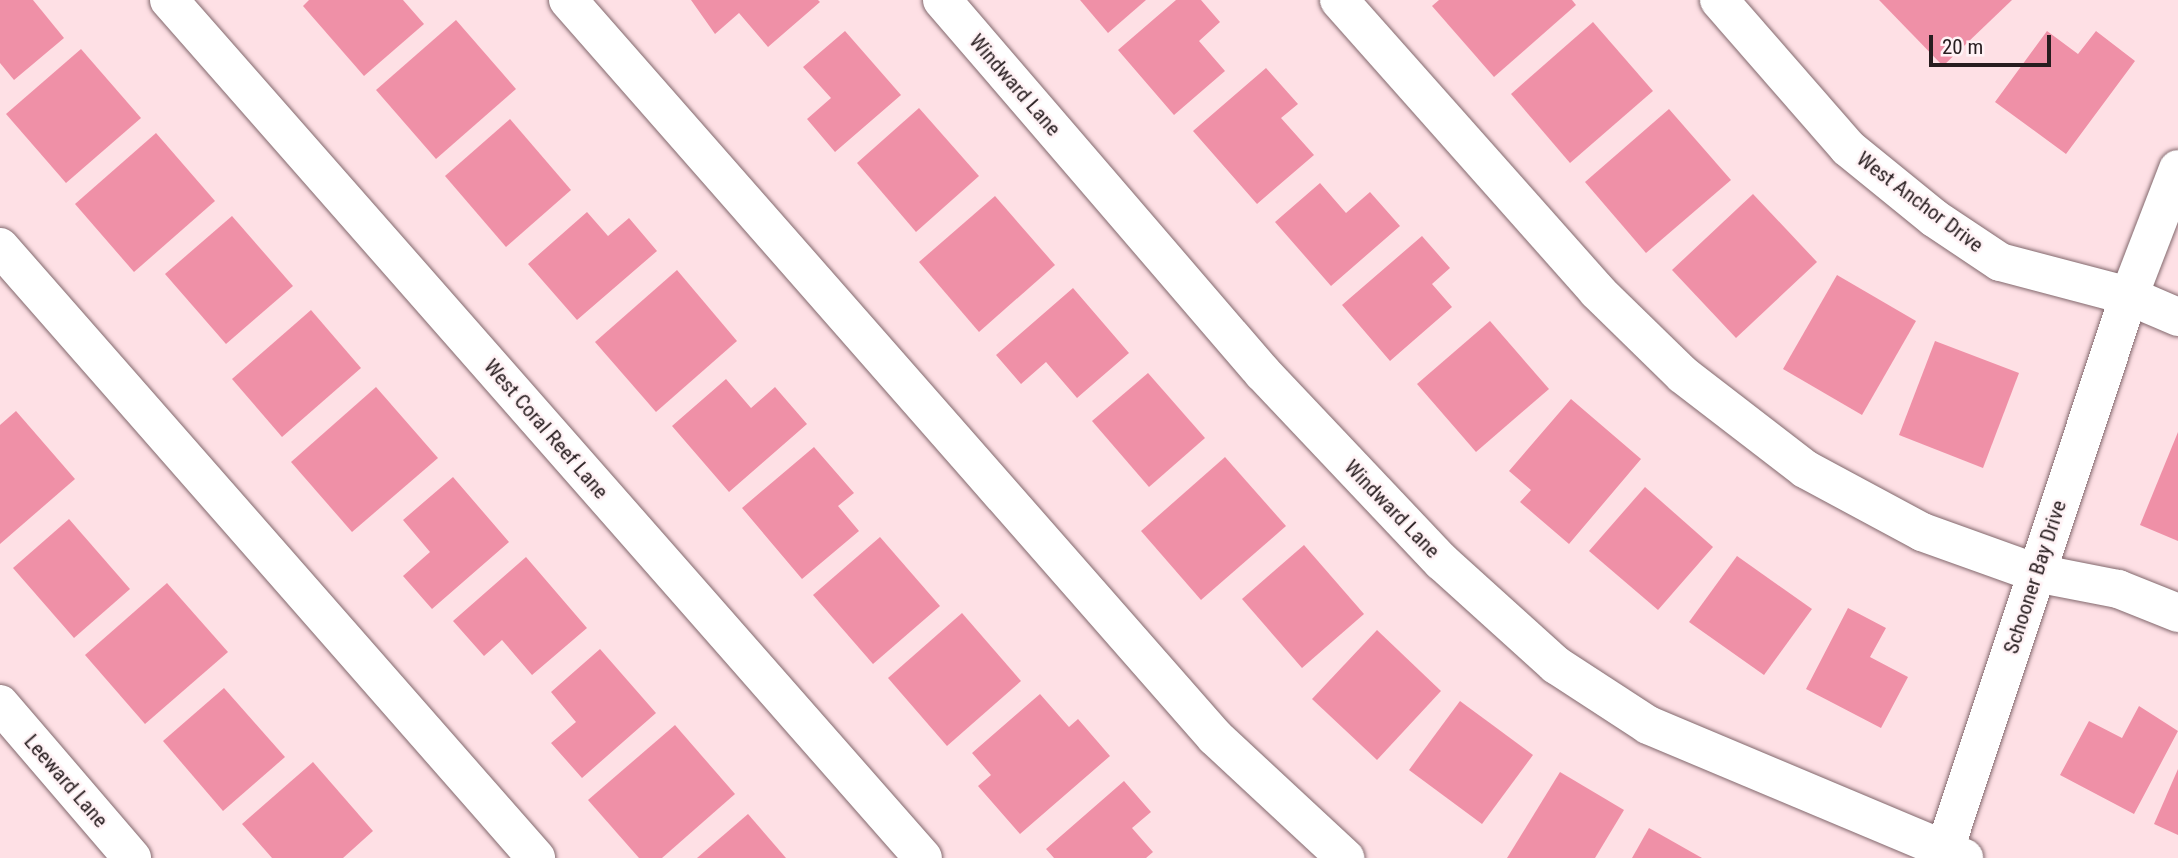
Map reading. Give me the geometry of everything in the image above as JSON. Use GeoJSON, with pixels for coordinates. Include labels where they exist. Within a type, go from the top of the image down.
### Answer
{"type":"FeatureCollection","features":[{"type":"Feature","properties":{"kind":"street","name":"West Coral Reef Lane"},"geometry":{"type":"LineString","coordinates":[[169,0],[923,858]]}},
{"type":"Feature","properties":{"kind":"street"},"geometry":{"type":"LineString","coordinates":[[568,0],[1215,737],[1345,858]]}},
{"type":"Feature","properties":{"kind":"street","name":"Windward Lane"},"geometry":{"type":"LineString","coordinates":[[942,0],[1263,373],[1442,562],[1556,665],[1648,725],[1950,855]]}},
{"type":"Feature","properties":{"kind":"street"},"geometry":{"type":"LineString","coordinates":[[1339,0],[1597,291],[1683,375],[1805,469],[1922,532],[2036,573],[2118,589],[2178,613]]}},
{"type":"Feature","properties":{"kind":"street","name":"West Anchor Drive"},"geometry":{"type":"LineString","coordinates":[[1719,0],[1848,148],[1934,218],[2000,262],[2129,296],[2178,317]]}},
{"type":"Feature","properties":{"kind":"street","name":"Schooner Bay Drive"},"geometry":{"type":"LineString","coordinates":[[1950,855],[2036,573],[2129,296],[2178,169]]}},
{"type":"Feature","properties":{"kind":"street"},"geometry":{"type":"LineString","coordinates":[[0,247],[536,858]]}},
{"type":"Feature","properties":{"kind":"street","name":"Leeward Lane"},"geometry":{"type":"LineString","coordinates":[[0,704],[132,858]]}},
{"type":"Feature","properties":{"kind":"building"},"geometry":{"type":"Polygon","coordinates":[[[0,0],[33,0],[64,38],[14,80],[0,63],[0,0]]]}},
{"type":"Feature","properties":{"kind":"building"},"geometry":{"type":"Polygon","coordinates":[[[309,0],[403,0],[424,24],[364,76],[303,6],[309,0]]]}},
{"type":"Feature","properties":{"kind":"building"},"geometry":{"type":"Polygon","coordinates":[[[691,0],[820,2],[768,47],[739,13],[715,34],[691,0]]]}},
{"type":"Feature","properties":{"kind":"building"},"geometry":{"type":"Polygon","coordinates":[[[1080,0],[1146,0],[1108,33],[1080,0]]]}},
{"type":"Feature","properties":{"kind":"building"},"geometry":{"type":"Polygon","coordinates":[[[1176,0],[1201,0],[1220,22],[1199,41],[1225,71],[1174,115],[1118,50],[1176,0]]]}},
{"type":"Feature","properties":{"kind":"building"},"geometry":{"type":"Polygon","coordinates":[[[1439,0],[1572,0],[1576,5],[1494,77],[1432,6],[1439,0]]]}},
{"type":"Feature","properties":{"kind":"building"},"geometry":{"type":"Polygon","coordinates":[[[1879,0],[2012,0],[1943,66],[1879,0]]]}},
{"type":"Feature","properties":{"kind":"building"},"geometry":{"type":"Polygon","coordinates":[[[456,20],[516,89],[436,159],[376,90],[456,20]]]}},
{"type":"Feature","properties":{"kind":"building"},"geometry":{"type":"Polygon","coordinates":[[[1593,22],[1653,91],[1570,163],[1511,94],[1593,22]]]}},
{"type":"Feature","properties":{"kind":"building"},"geometry":{"type":"Polygon","coordinates":[[[845,31],[901,95],[835,152],[807,119],[831,98],[803,67],[845,31]]]}},
{"type":"Feature","properties":{"kind":"building"},"geometry":{"type":"Polygon","coordinates":[[[2047,31],[2078,54],[2096,31],[2135,61],[2066,154],[1995,102],[2047,31]]]}},
{"type":"Feature","properties":{"kind":"building"},"geometry":{"type":"Polygon","coordinates":[[[81,49],[141,118],[66,183],[6,114],[81,49]]]}},
{"type":"Feature","properties":{"kind":"building"},"geometry":{"type":"Polygon","coordinates":[[[1266,68],[1298,104],[1281,118],[1314,155],[1257,204],[1193,131],[1266,68]]]}},
{"type":"Feature","properties":{"kind":"building"},"geometry":{"type":"Polygon","coordinates":[[[919,108],[979,176],[916,232],[857,163],[919,108]]]}},
{"type":"Feature","properties":{"kind":"building"},"geometry":{"type":"Polygon","coordinates":[[[1669,109],[1731,180],[1646,253],[1585,182],[1669,109]]]}},
{"type":"Feature","properties":{"kind":"building"},"geometry":{"type":"Polygon","coordinates":[[[510,119],[571,190],[506,247],[445,176],[510,119]]]}},
{"type":"Feature","properties":{"kind":"building"},"geometry":{"type":"Polygon","coordinates":[[[156,133],[215,201],[134,272],[75,204],[156,133]]]}},
{"type":"Feature","properties":{"kind":"building"},"geometry":{"type":"Polygon","coordinates":[[[1320,183],[1346,213],[1370,192],[1400,226],[1331,286],[1275,222],[1320,183]]]}},
{"type":"Feature","properties":{"kind":"building"},"geometry":{"type":"Polygon","coordinates":[[[1753,194],[1817,262],[1736,338],[1672,270],[1753,194]]]}},
{"type":"Feature","properties":{"kind":"building"},"geometry":{"type":"Polygon","coordinates":[[[995,196],[1055,265],[979,332],[919,262],[995,196]]]}},
{"type":"Feature","properties":{"kind":"building"},"geometry":{"type":"Polygon","coordinates":[[[587,212],[608,236],[629,218],[657,251],[577,320],[528,264],[587,212]]]}},
{"type":"Feature","properties":{"kind":"building"},"geometry":{"type":"Polygon","coordinates":[[[232,216],[293,286],[226,344],[165,274],[232,216]]]}},
{"type":"Feature","properties":{"kind":"building"},"geometry":{"type":"Polygon","coordinates":[[[1422,236],[1450,268],[1432,284],[1452,307],[1390,361],[1342,305],[1422,236]]]}},
{"type":"Feature","properties":{"kind":"building"},"geometry":{"type":"Polygon","coordinates":[[[677,270],[737,341],[656,412],[595,342],[677,270]]]}},
{"type":"Feature","properties":{"kind":"building"},"geometry":{"type":"Polygon","coordinates":[[[1837,275],[1916,321],[1862,415],[1783,369],[1837,275]]]}},
{"type":"Feature","properties":{"kind":"building"},"geometry":{"type":"Polygon","coordinates":[[[1073,288],[1129,353],[1077,398],[1046,362],[1021,384],[996,355],[1073,288]]]}},
{"type":"Feature","properties":{"kind":"building"},"geometry":{"type":"Polygon","coordinates":[[[311,310],[361,368],[282,437],[232,379],[311,310]]]}},
{"type":"Feature","properties":{"kind":"building"},"geometry":{"type":"Polygon","coordinates":[[[1490,321],[1549,389],[1476,452],[1417,384],[1490,321]]]}},
{"type":"Feature","properties":{"kind":"building"},"geometry":{"type":"Polygon","coordinates":[[[1935,341],[2019,373],[1983,468],[1899,435],[1935,341]]]}},
{"type":"Feature","properties":{"kind":"building"},"geometry":{"type":"Polygon","coordinates":[[[1148,373],[1205,438],[1149,487],[1092,421],[1148,373]]]}},
{"type":"Feature","properties":{"kind":"building"},"geometry":{"type":"Polygon","coordinates":[[[726,379],[751,408],[775,387],[807,424],[729,492],[672,426],[726,379]]]}},
{"type":"Feature","properties":{"kind":"building"},"geometry":{"type":"Polygon","coordinates":[[[376,387],[438,458],[352,532],[291,462],[376,387]]]}},
{"type":"Feature","properties":{"kind":"building"},"geometry":{"type":"Polygon","coordinates":[[[1571,399],[1641,459],[1569,544],[1520,502],[1531,490],[1509,471],[1571,399]]]}},
{"type":"Feature","properties":{"kind":"building"},"geometry":{"type":"Polygon","coordinates":[[[16,411],[75,479],[0,544],[0,425],[16,411]]]}},
{"type":"Feature","properties":{"kind":"building"},"geometry":{"type":"Polygon","coordinates":[[[2178,432],[2178,541],[2140,525],[2178,432]]]}},
{"type":"Feature","properties":{"kind":"building"},"geometry":{"type":"Polygon","coordinates":[[[814,447],[854,493],[838,506],[859,531],[802,579],[742,508],[814,447]]]}},
{"type":"Feature","properties":{"kind":"building"},"geometry":{"type":"Polygon","coordinates":[[[1225,457],[1286,526],[1201,600],[1141,531],[1225,457]]]}},
{"type":"Feature","properties":{"kind":"building"},"geometry":{"type":"Polygon","coordinates":[[[453,477],[509,542],[432,609],[403,576],[430,552],[403,520],[453,477]]]}},
{"type":"Feature","properties":{"kind":"building"},"geometry":{"type":"Polygon","coordinates":[[[1645,487],[1713,547],[1658,610],[1589,551],[1645,487]]]}},
{"type":"Feature","properties":{"kind":"building"},"geometry":{"type":"Polygon","coordinates":[[[69,519],[130,589],[74,638],[13,568],[69,519]]]}},
{"type":"Feature","properties":{"kind":"building"},"geometry":{"type":"Polygon","coordinates":[[[880,537],[940,606],[873,664],[813,595],[880,537]]]}},
{"type":"Feature","properties":{"kind":"building"},"geometry":{"type":"Polygon","coordinates":[[[1304,545],[1364,614],[1302,668],[1242,599],[1304,545]]]}},
{"type":"Feature","properties":{"kind":"building"},"geometry":{"type":"Polygon","coordinates":[[[1737,556],[1812,609],[1764,675],[1689,622],[1737,556]]]}},
{"type":"Feature","properties":{"kind":"building"},"geometry":{"type":"Polygon","coordinates":[[[526,557],[587,628],[532,675],[502,640],[484,656],[453,621],[526,557]]]}},
{"type":"Feature","properties":{"kind":"building"},"geometry":{"type":"Polygon","coordinates":[[[167,583],[228,652],[145,724],[85,655],[167,583]]]}},
{"type":"Feature","properties":{"kind":"building"},"geometry":{"type":"Polygon","coordinates":[[[1848,608],[1886,628],[1870,657],[1908,677],[1881,728],[1806,689],[1848,608]]]}},
{"type":"Feature","properties":{"kind":"building"},"geometry":{"type":"Polygon","coordinates":[[[962,613],[1021,681],[947,746],[888,678],[962,613]]]}},
{"type":"Feature","properties":{"kind":"building"},"geometry":{"type":"Polygon","coordinates":[[[1377,630],[1441,691],[1377,760],[1312,699],[1377,630]]]}},
{"type":"Feature","properties":{"kind":"building"},"geometry":{"type":"Polygon","coordinates":[[[600,649],[656,713],[582,778],[551,743],[576,722],[551,692],[600,649]]]}},
{"type":"Feature","properties":{"kind":"building"},"geometry":{"type":"Polygon","coordinates":[[[224,688],[285,757],[223,811],[163,741],[224,688]]]}},
{"type":"Feature","properties":{"kind":"building"},"geometry":{"type":"Polygon","coordinates":[[[1040,694],[1069,727],[1078,719],[1110,756],[1020,834],[978,786],[991,775],[972,753],[1040,694]]]}},
{"type":"Feature","properties":{"kind":"building"},"geometry":{"type":"Polygon","coordinates":[[[1460,701],[1533,755],[1482,824],[1409,770],[1460,701]]]}},
{"type":"Feature","properties":{"kind":"building"},"geometry":{"type":"Polygon","coordinates":[[[2139,706],[2178,731],[2134,814],[2060,775],[2089,721],[2122,738],[2139,706]]]}},
{"type":"Feature","properties":{"kind":"building"},"geometry":{"type":"Polygon","coordinates":[[[675,725],[735,794],[662,858],[639,858],[588,800],[675,725]]]}},
{"type":"Feature","properties":{"kind":"building"},"geometry":{"type":"Polygon","coordinates":[[[313,762],[373,831],[343,858],[272,858],[242,824],[313,762]]]}},
{"type":"Feature","properties":{"kind":"building"},"geometry":{"type":"Polygon","coordinates":[[[2178,769],[2178,835],[2154,824],[2178,769]]]}},
{"type":"Feature","properties":{"kind":"building"},"geometry":{"type":"Polygon","coordinates":[[[1560,772],[1624,810],[1595,858],[1507,858],[1560,772]]]}},
{"type":"Feature","properties":{"kind":"building"},"geometry":{"type":"Polygon","coordinates":[[[1124,781],[1151,812],[1132,828],[1153,852],[1146,858],[1054,858],[1046,849],[1124,781]]]}},
{"type":"Feature","properties":{"kind":"building"},"geometry":{"type":"Polygon","coordinates":[[[748,814],[786,858],[697,858],[748,814]]]}},
{"type":"Feature","properties":{"kind":"building"},"geometry":{"type":"Polygon","coordinates":[[[1649,828],[1702,858],[1632,858],[1649,828]]]}}]}
